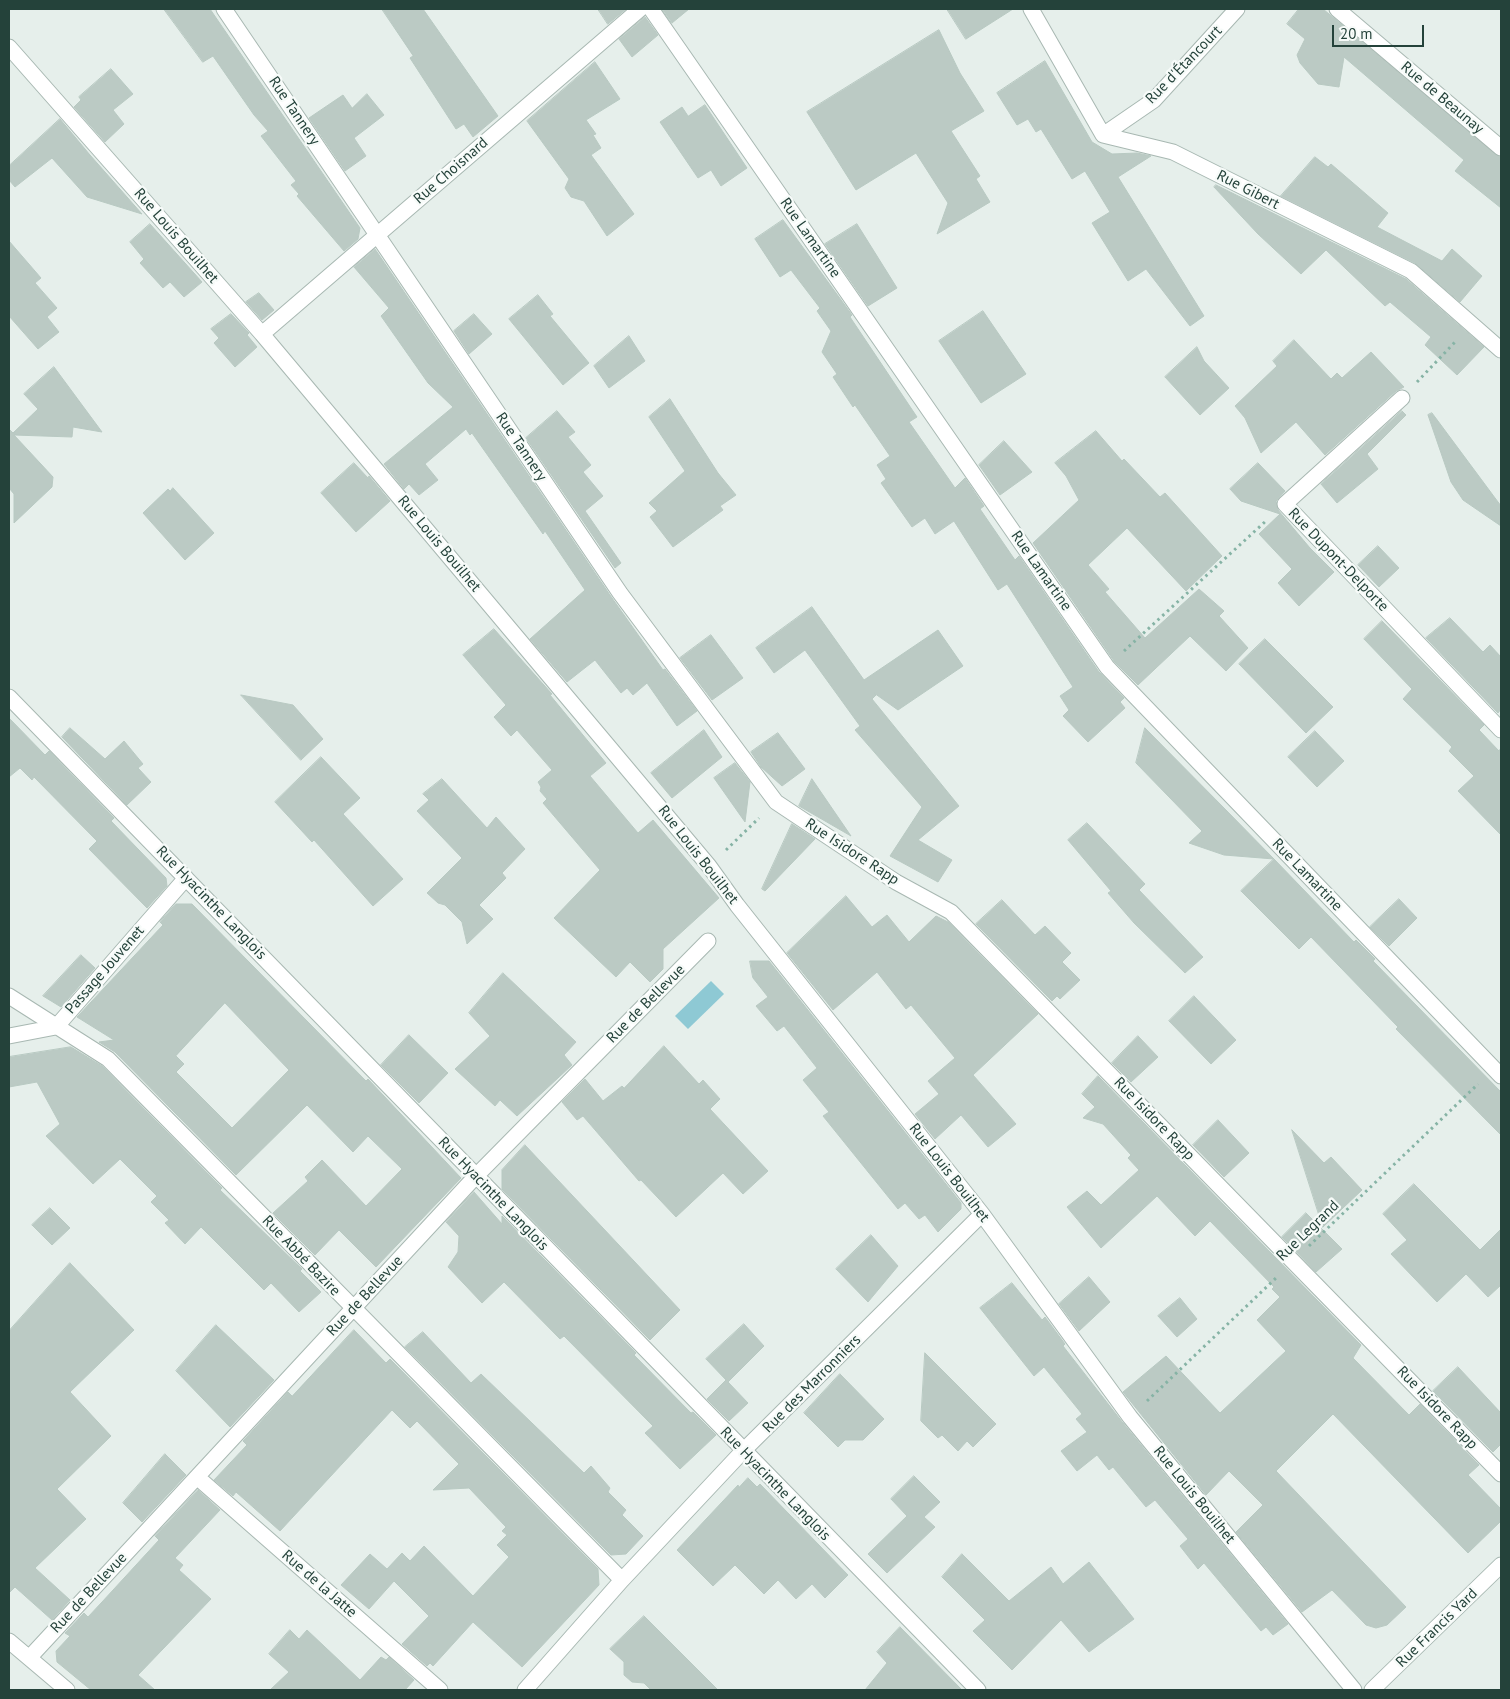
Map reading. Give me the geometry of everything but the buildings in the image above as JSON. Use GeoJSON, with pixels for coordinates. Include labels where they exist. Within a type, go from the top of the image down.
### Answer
{"type":"FeatureCollection","features":[{"type":"Feature","properties":{"kind":"street","name":"Rue Tannery"},"geometry":{"type":"LineString","coordinates":[[224,9],[620,593],[776,802]]}},
{"type":"Feature","properties":{"kind":"street","name":"Rue Choisnard"},"geometry":{"type":"LineString","coordinates":[[262,334],[640,9]]}},
{"type":"Feature","properties":{"kind":"street","name":"Rue Lamartine"},"geometry":{"type":"LineString","coordinates":[[651,9],[1107,666],[1497,1072]]}},
{"type":"Feature","properties":{"kind":"street"},"geometry":{"type":"LineString","coordinates":[[1031,9],[1102,135]]}},
{"type":"Feature","properties":{"kind":"street","name":"Rue d'Étancourt"},"geometry":{"type":"LineString","coordinates":[[1102,135],[1154,100],[1237,9]]}},
{"type":"Feature","properties":{"kind":"street","name":"Rue de Beaunay"},"geometry":{"type":"LineString","coordinates":[[1337,9],[1501,148]]}},
{"type":"Feature","properties":{"kind":"street","name":"Rue Louis Bouilhet"},"geometry":{"type":"LineString","coordinates":[[9,47],[262,334],[709,866],[737,905],[982,1214],[1130,1417],[1354,1690]]}},
{"type":"Feature","properties":{"kind":"street","name":"Rue Gibert"},"geometry":{"type":"LineString","coordinates":[[1102,135],[1173,152],[1411,271],[1501,350]]}},
{"type":"Feature","properties":{"kind":"street","name":"Rue Dupont-Delporte"},"geometry":{"type":"LineString","coordinates":[[1402,398],[1285,504],[1501,730]]}},
{"type":"Feature","properties":{"kind":"street","name":"Rue Hyacinthe Langlois"},"geometry":{"type":"LineString","coordinates":[[9,697],[978,1690]]}},
{"type":"Feature","properties":{"kind":"street","name":"Rue Isidore Rapp"},"geometry":{"type":"LineString","coordinates":[[776,802],[896,882],[951,912],[1501,1474]]}},
{"type":"Feature","properties":{"kind":"street","name":"Passage Jouvenet"},"geometry":{"type":"LineString","coordinates":[[9,1036],[56,1027],[186,878]]}},
{"type":"Feature","properties":{"kind":"street","name":"Rue de Bellevue"},"geometry":{"type":"LineString","coordinates":[[29,1658],[476,1176],[708,941]]}},
{"type":"Feature","properties":{"kind":"street","name":"Rue Abbé Bazire"},"geometry":{"type":"LineString","coordinates":[[9,996],[108,1059],[622,1580]]}},
{"type":"Feature","properties":{"kind":"street","name":"Rue des Marronniers"},"geometry":{"type":"LineString","coordinates":[[525,1690],[622,1580],[743,1451],[982,1214]]}},
{"type":"Feature","properties":{"kind":"street","name":"Rue de la Jatte"},"geometry":{"type":"LineString","coordinates":[[197,1477],[440,1690]]}},
{"type":"Feature","properties":{"kind":"street","name":"Rue Francis Yard"},"geometry":{"type":"LineString","coordinates":[[1372,1690],[1501,1566]]}},
{"type":"Feature","properties":{"kind":"street"},"geometry":{"type":"LineString","coordinates":[[9,1641],[67,1690]]}},
{"type":"Feature","properties":{"kind":"path"},"geometry":{"type":"LineString","coordinates":[[1402,398],[1472,324]]}},
{"type":"Feature","properties":{"kind":"path"},"geometry":{"type":"LineString","coordinates":[[1107,666],[1285,504]]}},
{"type":"Feature","properties":{"kind":"path"},"geometry":{"type":"LineString","coordinates":[[709,866],[776,802]]}},
{"type":"Feature","properties":{"kind":"path","name":"Rue Legrand"},"geometry":{"type":"LineString","coordinates":[[1130,1417],[1293,1261],[1497,1072]]}},
{"type":"Feature","properties":{"kind":"water"},"geometry":{"type":"Polygon","coordinates":[[[711,981],[724,994],[688,1029],[675,1016],[711,981]]]}}]}
